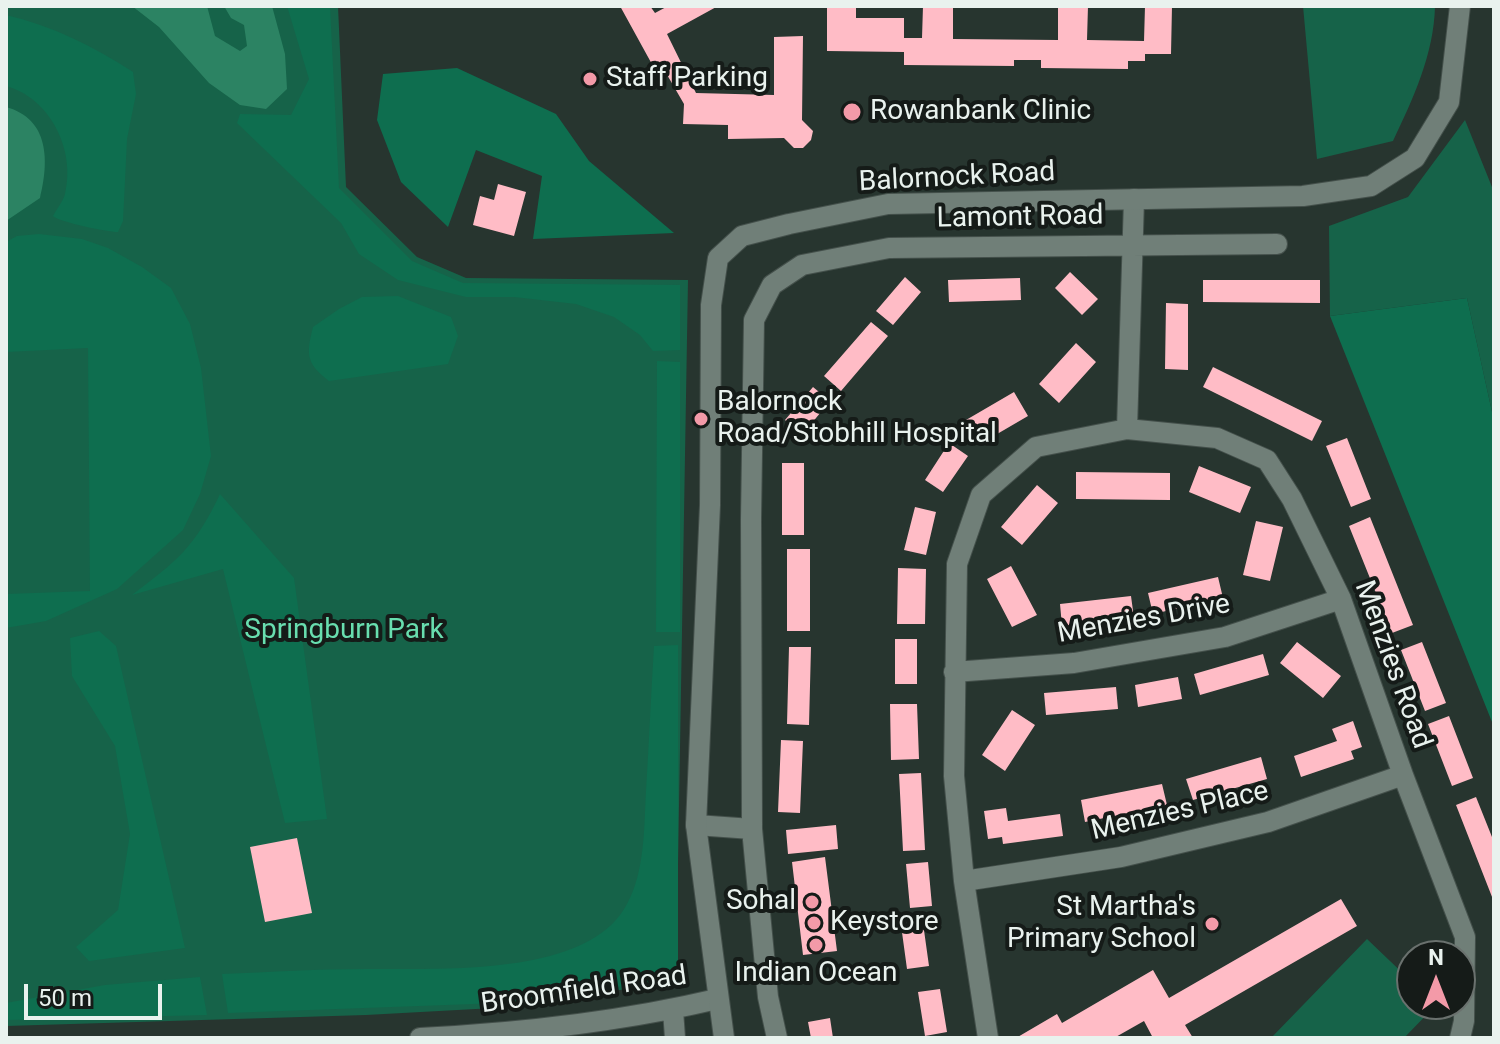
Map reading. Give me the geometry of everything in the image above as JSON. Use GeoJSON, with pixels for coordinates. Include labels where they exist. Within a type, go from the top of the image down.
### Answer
{"type":"FeatureCollection","features":[{"type":"Feature","properties":{"kind":"street","name":"Balornock Road"},"geometry":{"type":"LineString","coordinates":[[717,999],[696,825],[710,505],[711,305],[718,258],[742,236],[888,204],[1303,196],[1371,186],[1415,158],[1449,102],[1460,6]]}},
{"type":"Feature","properties":{"kind":"street"},"geometry":{"type":"LineString","coordinates":[[1127,429],[1134,199]]}},
{"type":"Feature","properties":{"kind":"street","name":"Lamont Road"},"geometry":{"type":"LineString","coordinates":[[752,829],[754,320],[772,285],[802,265],[889,248],[1277,244]]}},
{"type":"Feature","properties":{"kind":"street","name":"Menzies Road"},"geometry":{"type":"LineString","coordinates":[[988,1038],[964,881],[954,776],[957,564],[981,495],[1036,447],[1127,429],[1217,438],[1267,460],[1292,499],[1341,599],[1403,775],[1465,937],[1464,1021],[1460,1038]]}},
{"type":"Feature","properties":{"kind":"street","name":"Menzies Drive"},"geometry":{"type":"LineString","coordinates":[[954,672],[1074,663],[1225,637],[1341,599]]}},
{"type":"Feature","properties":{"kind":"street","name":"Menzies Place"},"geometry":{"type":"LineString","coordinates":[[964,881],[1121,857],[1268,822],[1403,775]]}},
{"type":"Feature","properties":{"kind":"street"},"geometry":{"type":"LineString","coordinates":[[696,825],[752,829],[768,997],[777,1038]]}},
{"type":"Feature","properties":{"kind":"street","name":"Broomfield Road"},"geometry":{"type":"LineString","coordinates":[[420,1038],[498,1034],[673,1010],[717,999],[724,1038]]}},
{"type":"Feature","properties":{"kind":"street"},"geometry":{"type":"LineString","coordinates":[[673,1010],[675,1038]]}},
{"type":"Feature","properties":{"kind":"green space","name":"Springburn Park"},"geometry":{"type":"Polygon","coordinates":[[[6,6],[338,6],[346,187],[417,257],[466,278],[688,280],[676,982],[494,1008],[6,1026],[6,6]]]}},
{"type":"Feature","properties":{"kind":"green space"},"geometry":{"type":"Polygon","coordinates":[[[1303,6],[1435,6],[1427,59],[1393,141],[1317,159],[1303,6]]]}},
{"type":"Feature","properties":{"kind":"green space"},"geometry":{"type":"Polygon","coordinates":[[[1465,120],[1494,192],[1494,421],[1467,298],[1330,316],[1329,226],[1408,197],[1465,120]]]}},
{"type":"Feature","properties":{"kind":"green space"},"geometry":{"type":"Polygon","coordinates":[[[1367,939],[1396,967],[1396,1020],[1421,1020],[1404,1038],[1271,1038],[1367,939]]]}},
{"type":"Feature","properties":{"kind":"shaded area"},"geometry":{"type":"Polygon","coordinates":[[[132,6],[207,6],[215,36],[240,51],[247,46],[244,25],[231,18],[224,6],[272,6],[285,54],[287,89],[266,109],[240,105],[209,83],[159,27],[132,6]]]}},
{"type":"Feature","properties":{"kind":"shaded area"},"geometry":{"type":"Polygon","coordinates":[[[287,6],[330,6],[339,188],[412,261],[463,283],[680,285],[680,350],[653,351],[640,335],[614,317],[576,304],[514,297],[466,297],[398,280],[359,254],[341,223],[237,123],[240,114],[291,115],[309,79],[287,6]]]}},
{"type":"Feature","properties":{"kind":"shaded area"},"geometry":{"type":"Polygon","coordinates":[[[6,15],[72,38],[133,72],[136,94],[127,139],[123,221],[118,232],[53,216],[64,197],[67,160],[63,144],[47,114],[22,92],[6,86],[6,15]]]}},
{"type":"Feature","properties":{"kind":"shaded area"},"geometry":{"type":"Polygon","coordinates":[[[457,68],[556,114],[589,161],[674,233],[533,239],[542,176],[476,150],[448,227],[401,182],[377,120],[383,74],[457,68]]]}},
{"type":"Feature","properties":{"kind":"shaded area"},"geometry":{"type":"Polygon","coordinates":[[[6,107],[31,121],[38,132],[43,144],[45,170],[40,198],[6,221],[6,107]]]}},
{"type":"Feature","properties":{"kind":"shaded area"},"geometry":{"type":"Polygon","coordinates":[[[39,234],[82,239],[108,248],[171,288],[190,324],[201,368],[211,456],[200,494],[183,530],[117,589],[46,621],[6,628],[6,594],[90,591],[88,348],[6,352],[6,242],[17,236],[39,234]]]}},
{"type":"Feature","properties":{"kind":"shaded area"},"geometry":{"type":"Polygon","coordinates":[[[398,296],[451,317],[458,336],[448,364],[329,381],[316,369],[309,352],[313,327],[362,297],[398,296]]]}},
{"type":"Feature","properties":{"kind":"shaded area"},"geometry":{"type":"Polygon","coordinates":[[[1467,298],[1494,421],[1494,727],[1330,316],[1467,298]]]}},
{"type":"Feature","properties":{"kind":"shaded area"},"geometry":{"type":"Polygon","coordinates":[[[657,361],[680,362],[680,632],[656,632],[657,361]]]}},
{"type":"Feature","properties":{"kind":"shaded area"},"geometry":{"type":"Polygon","coordinates":[[[220,494],[294,578],[327,819],[285,823],[223,569],[132,595],[184,552],[220,494]]]}},
{"type":"Feature","properties":{"kind":"shaded area"},"geometry":{"type":"Polygon","coordinates":[[[99,631],[116,646],[185,948],[89,961],[76,947],[118,910],[130,834],[115,746],[72,676],[70,638],[99,631]]]}},
{"type":"Feature","properties":{"kind":"shaded area"},"geometry":{"type":"Polygon","coordinates":[[[678,645],[678,977],[528,1002],[228,1013],[222,974],[470,968],[509,964],[547,957],[580,945],[608,928],[627,904],[640,864],[654,646],[678,645]]]}},
{"type":"Feature","properties":{"kind":"shaded area"},"geometry":{"type":"Polygon","coordinates":[[[200,977],[207,1015],[6,1020],[6,1003],[105,985],[200,977]]]}},
{"type":"Feature","properties":{"kind":"building"},"geometry":{"type":"Polygon","coordinates":[[[620,6],[650,6],[655,13],[668,6],[718,6],[667,34],[696,93],[774,95],[774,37],[803,36],[802,120],[813,131],[811,140],[803,148],[794,148],[784,138],[728,139],[728,125],[683,124],[684,104],[666,73],[659,77],[620,6]]]}},
{"type":"Feature","properties":{"kind":"building"},"geometry":{"type":"Polygon","coordinates":[[[827,6],[856,6],[856,18],[904,18],[904,38],[922,38],[923,6],[953,6],[953,39],[1058,40],[1058,6],[1088,6],[1087,40],[1144,41],[1145,6],[1172,6],[1171,54],[1145,54],[1145,61],[1128,61],[1128,69],[1041,68],[1041,60],[1014,60],[1014,66],[904,65],[904,52],[827,51],[827,6]]]}},
{"type":"Feature","properties":{"kind":"building"},"geometry":{"type":"Polygon","coordinates":[[[498,184],[526,192],[514,236],[473,225],[480,196],[494,200],[498,184]]]}},
{"type":"Feature","properties":{"kind":"building"},"geometry":{"type":"Polygon","coordinates":[[[1070,272],[1098,299],[1082,315],[1055,288],[1070,272]]]}},
{"type":"Feature","properties":{"kind":"building"},"geometry":{"type":"Polygon","coordinates":[[[905,277],[921,292],[893,325],[876,311],[905,277]]]}},
{"type":"Feature","properties":{"kind":"building"},"geometry":{"type":"Polygon","coordinates":[[[1020,278],[1021,300],[949,302],[948,280],[1020,278]]]}},
{"type":"Feature","properties":{"kind":"building"},"geometry":{"type":"Polygon","coordinates":[[[1203,280],[1320,280],[1320,303],[1203,302],[1203,280]]]}},
{"type":"Feature","properties":{"kind":"building"},"geometry":{"type":"Polygon","coordinates":[[[1166,303],[1188,304],[1188,370],[1165,369],[1166,303]]]}},
{"type":"Feature","properties":{"kind":"building"},"geometry":{"type":"Polygon","coordinates":[[[871,322],[888,336],[841,391],[824,376],[871,322]]]}},
{"type":"Feature","properties":{"kind":"building"},"geometry":{"type":"Polygon","coordinates":[[[1076,343],[1096,362],[1059,403],[1039,384],[1076,343]]]}},
{"type":"Feature","properties":{"kind":"building"},"geometry":{"type":"Polygon","coordinates":[[[1213,367],[1322,421],[1312,441],[1203,387],[1213,367]]]}},
{"type":"Feature","properties":{"kind":"building"},"geometry":{"type":"Polygon","coordinates":[[[813,387],[830,401],[802,435],[785,420],[813,387]]]}},
{"type":"Feature","properties":{"kind":"building"},"geometry":{"type":"Polygon","coordinates":[[[1014,392],[1028,416],[980,444],[966,420],[1014,392]]]}},
{"type":"Feature","properties":{"kind":"building"},"geometry":{"type":"Polygon","coordinates":[[[1347,438],[1371,499],[1351,507],[1326,446],[1347,438]]]}},
{"type":"Feature","properties":{"kind":"building"},"geometry":{"type":"Polygon","coordinates":[[[949,443],[968,456],[943,492],[925,480],[949,443]]]}},
{"type":"Feature","properties":{"kind":"building"},"geometry":{"type":"Polygon","coordinates":[[[782,463],[804,463],[804,535],[782,535],[782,463]]]}},
{"type":"Feature","properties":{"kind":"building"},"geometry":{"type":"Polygon","coordinates":[[[1199,466],[1251,487],[1240,513],[1189,492],[1199,466]]]}},
{"type":"Feature","properties":{"kind":"building"},"geometry":{"type":"Polygon","coordinates":[[[1076,472],[1170,473],[1170,500],[1076,499],[1076,472]]]}},
{"type":"Feature","properties":{"kind":"building"},"geometry":{"type":"Polygon","coordinates":[[[1037,485],[1058,503],[1022,545],[1001,527],[1037,485]]]}},
{"type":"Feature","properties":{"kind":"building"},"geometry":{"type":"Polygon","coordinates":[[[915,507],[936,512],[926,555],[904,550],[915,507]]]}},
{"type":"Feature","properties":{"kind":"building"},"geometry":{"type":"Polygon","coordinates":[[[1370,517],[1413,625],[1392,633],[1349,526],[1370,517]]]}},
{"type":"Feature","properties":{"kind":"building"},"geometry":{"type":"Polygon","coordinates":[[[1256,521],[1283,527],[1270,581],[1243,575],[1256,521]]]}},
{"type":"Feature","properties":{"kind":"building"},"geometry":{"type":"Polygon","coordinates":[[[787,549],[810,549],[810,631],[787,631],[787,549]]]}},
{"type":"Feature","properties":{"kind":"building"},"geometry":{"type":"Polygon","coordinates":[[[1011,566],[1037,615],[1012,627],[987,579],[1011,566]]]}},
{"type":"Feature","properties":{"kind":"building"},"geometry":{"type":"Polygon","coordinates":[[[898,568],[926,569],[925,624],[897,624],[898,568]]]}},
{"type":"Feature","properties":{"kind":"building"},"geometry":{"type":"Polygon","coordinates":[[[1218,577],[1223,598],[1153,614],[1148,593],[1218,577]]]}},
{"type":"Feature","properties":{"kind":"building"},"geometry":{"type":"Polygon","coordinates":[[[1131,596],[1134,618],[1062,626],[1060,604],[1131,596]]]}},
{"type":"Feature","properties":{"kind":"building"},"geometry":{"type":"Polygon","coordinates":[[[895,639],[917,639],[917,684],[895,684],[895,639]]]}},
{"type":"Feature","properties":{"kind":"building"},"geometry":{"type":"Polygon","coordinates":[[[1297,642],[1341,676],[1323,698],[1280,663],[1297,642]]]}},
{"type":"Feature","properties":{"kind":"building"},"geometry":{"type":"Polygon","coordinates":[[[1422,642],[1446,703],[1425,711],[1401,650],[1422,642]]]}},
{"type":"Feature","properties":{"kind":"building"},"geometry":{"type":"Polygon","coordinates":[[[789,647],[811,647],[809,725],[787,724],[789,647]]]}},
{"type":"Feature","properties":{"kind":"building"},"geometry":{"type":"Polygon","coordinates":[[[1263,654],[1269,675],[1200,695],[1194,674],[1263,654]]]}},
{"type":"Feature","properties":{"kind":"building"},"geometry":{"type":"Polygon","coordinates":[[[1178,677],[1182,699],[1138,707],[1135,685],[1178,677]]]}},
{"type":"Feature","properties":{"kind":"building"},"geometry":{"type":"Polygon","coordinates":[[[1116,687],[1118,709],[1046,715],[1044,693],[1116,687]]]}},
{"type":"Feature","properties":{"kind":"building"},"geometry":{"type":"Polygon","coordinates":[[[890,704],[917,704],[919,759],[891,760],[890,704]]]}},
{"type":"Feature","properties":{"kind":"building"},"geometry":{"type":"Polygon","coordinates":[[[1012,710],[1035,725],[1005,771],[982,755],[1012,710]]]}},
{"type":"Feature","properties":{"kind":"building"},"geometry":{"type":"Polygon","coordinates":[[[1449,716],[1473,778],[1452,786],[1428,724],[1449,716]]]}},
{"type":"Feature","properties":{"kind":"building"},"geometry":{"type":"Polygon","coordinates":[[[1353,721],[1362,747],[1351,751],[1354,759],[1301,777],[1294,756],[1337,741],[1332,729],[1353,721]]]}},
{"type":"Feature","properties":{"kind":"building"},"geometry":{"type":"Polygon","coordinates":[[[781,740],[803,741],[800,813],[778,812],[781,740]]]}},
{"type":"Feature","properties":{"kind":"building"},"geometry":{"type":"Polygon","coordinates":[[[1261,757],[1267,779],[1193,800],[1186,779],[1261,757]]]}},
{"type":"Feature","properties":{"kind":"building"},"geometry":{"type":"Polygon","coordinates":[[[921,773],[925,850],[903,851],[899,774],[921,773]]]}},
{"type":"Feature","properties":{"kind":"building"},"geometry":{"type":"Polygon","coordinates":[[[1162,784],[1167,805],[1085,822],[1081,800],[1162,784]]]}},
{"type":"Feature","properties":{"kind":"building"},"geometry":{"type":"Polygon","coordinates":[[[1476,797],[1494,842],[1494,902],[1456,805],[1476,797]]]}},
{"type":"Feature","properties":{"kind":"building"},"geometry":{"type":"Polygon","coordinates":[[[1006,808],[1008,821],[1060,814],[1063,836],[1003,844],[1002,837],[988,839],[984,811],[1006,808]]]}},
{"type":"Feature","properties":{"kind":"building"},"geometry":{"type":"Polygon","coordinates":[[[836,825],[838,849],[788,854],[786,830],[836,825]]]}},
{"type":"Feature","properties":{"kind":"building"},"geometry":{"type":"Polygon","coordinates":[[[297,838],[312,913],[265,922],[250,847],[297,838]]]}},
{"type":"Feature","properties":{"kind":"building"},"geometry":{"type":"Polygon","coordinates":[[[825,857],[837,951],[803,955],[792,862],[825,857]]]}},
{"type":"Feature","properties":{"kind":"building"},"geometry":{"type":"Polygon","coordinates":[[[928,862],[932,906],[910,908],[906,864],[928,862]]]}},
{"type":"Feature","properties":{"kind":"building"},"geometry":{"type":"Polygon","coordinates":[[[1341,899],[1357,926],[1185,1025],[1193,1038],[1153,1038],[1144,1021],[1114,1038],[1016,1038],[1057,1014],[1062,1023],[1153,970],[1169,998],[1341,899]]]}},
{"type":"Feature","properties":{"kind":"building"},"geometry":{"type":"Polygon","coordinates":[[[923,923],[929,966],[907,969],[901,925],[923,923]]]}},
{"type":"Feature","properties":{"kind":"building"},"geometry":{"type":"Polygon","coordinates":[[[940,989],[947,1032],[925,1036],[918,992],[940,989]]]}},
{"type":"Feature","properties":{"kind":"building"},"geometry":{"type":"Polygon","coordinates":[[[830,1018],[833,1038],[811,1038],[808,1022],[830,1018]]]}},
{"type":"Feature","properties":{"kind":"place","name":"Staff Parking"},"geometry":{"type":"Point","coordinates":[590,79]}},
{"type":"Feature","properties":{"kind":"place","name":"Rowanbank Clinic"},"geometry":{"type":"Point","coordinates":[852,112]}},
{"type":"Feature","properties":{"kind":"place","name":"Balornock Road/Stobhill Hospital"},"geometry":{"type":"Point","coordinates":[701,419]}},
{"type":"Feature","properties":{"kind":"place","name":"Sohal"},"geometry":{"type":"Point","coordinates":[812,902]}},
{"type":"Feature","properties":{"kind":"place","name":"Keystore"},"geometry":{"type":"Point","coordinates":[814,923]}},
{"type":"Feature","properties":{"kind":"place","name":"St Martha's Primary School"},"geometry":{"type":"Point","coordinates":[1212,924]}},
{"type":"Feature","properties":{"kind":"place","name":"Indian Ocean"},"geometry":{"type":"Point","coordinates":[816,945]}}]}
